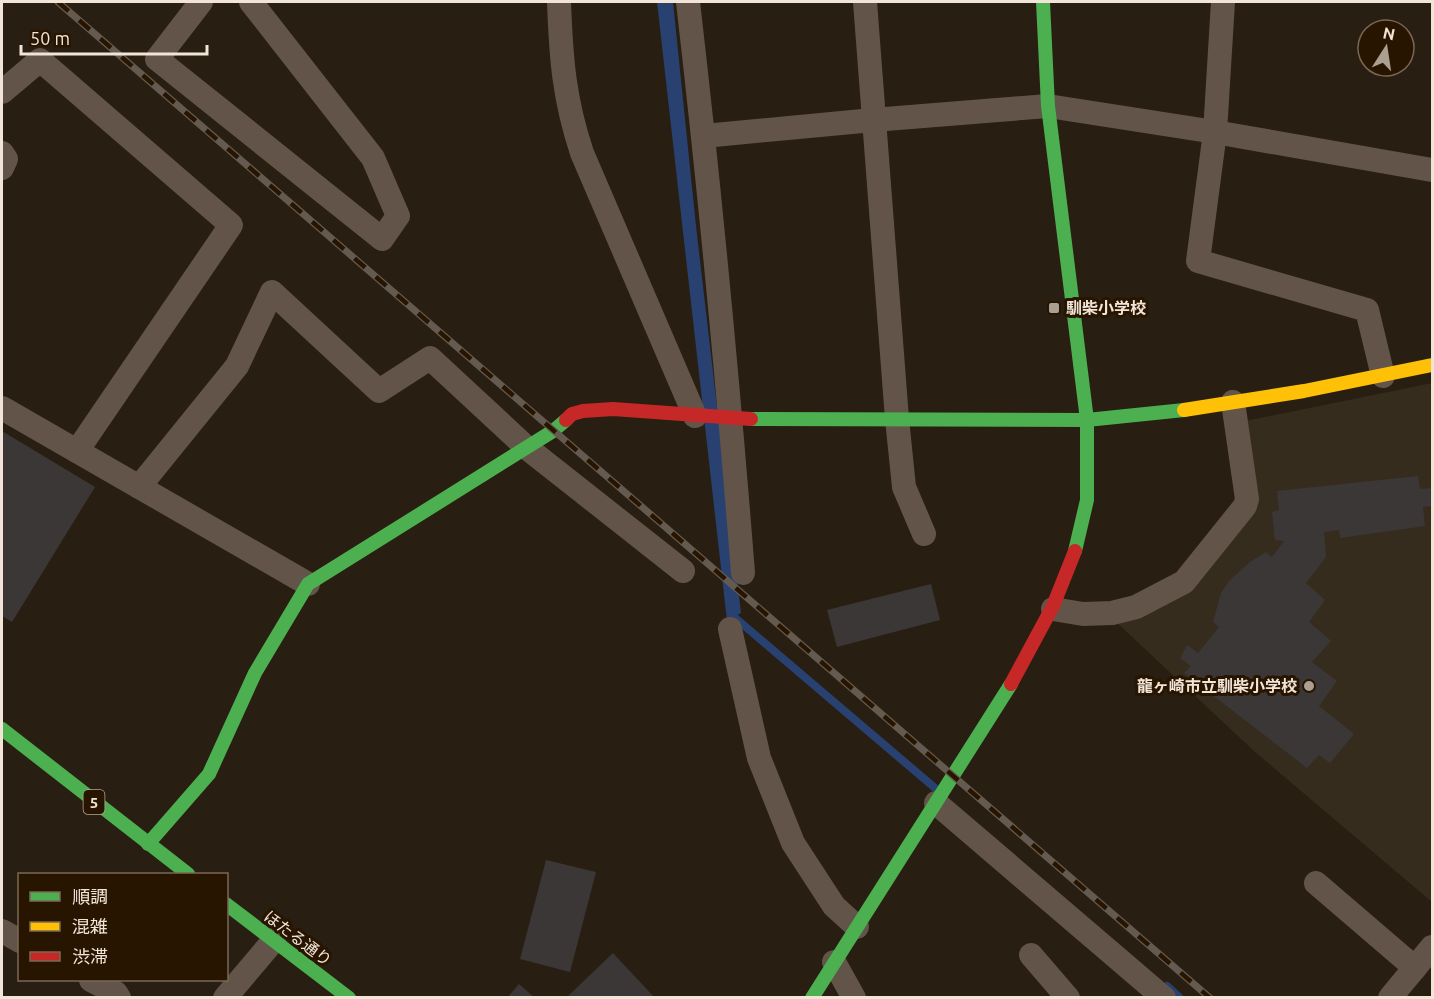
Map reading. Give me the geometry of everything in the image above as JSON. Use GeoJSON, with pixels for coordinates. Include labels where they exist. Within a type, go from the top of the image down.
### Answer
{"type":"FeatureCollection","features":[{"type":"Feature","properties":{"kind":"street"},"geometry":{"type":"LineString","coordinates":[[201,2],[157,59],[382,239],[398,216],[374,158],[251,2]]}},
{"type":"Feature","properties":{"kind":"street"},"geometry":{"type":"LineString","coordinates":[[559,2],[561,65],[571,119],[582,153],[695,416]]}},
{"type":"Feature","properties":{"kind":"street"},"geometry":{"type":"LineString","coordinates":[[688,2],[704,136],[743,573]]}},
{"type":"Feature","properties":{"kind":"street"},"geometry":{"type":"LineString","coordinates":[[865,2],[904,487],[924,534]]}},
{"type":"Feature","properties":{"kind":"street"},"geometry":{"type":"LineString","coordinates":[[812,998],[1022,667],[1064,584],[1085,510],[1088,470],[1087,420],[1048,106],[1043,2]]}},
{"type":"Feature","properties":{"kind":"street"},"geometry":{"type":"LineString","coordinates":[[1223,2],[1215,132],[1198,261],[1367,310],[1383,376]]}},
{"type":"Feature","properties":{"kind":"street"},"geometry":{"type":"LineString","coordinates":[[2,92],[40,60],[231,225],[77,451]]}},
{"type":"Feature","properties":{"kind":"street"},"geometry":{"type":"LineString","coordinates":[[704,136],[1048,106],[1215,132],[1432,170]]}},
{"type":"Feature","properties":{"kind":"street"},"geometry":{"type":"LineString","coordinates":[[2,153],[6,159],[2,168]]}},
{"type":"Feature","properties":{"kind":"street"},"geometry":{"type":"LineString","coordinates":[[139,487],[237,366],[272,292],[379,391],[430,358],[527,448],[682,572]]}},
{"type":"Feature","properties":{"kind":"street"},"geometry":{"type":"LineString","coordinates":[[148,844],[209,774],[255,673],[308,584],[527,448],[553,431],[572,414],[613,409],[729,419],[1087,420],[1135,416],[1334,386],[1432,365]]}},
{"type":"Feature","properties":{"kind":"street"},"geometry":{"type":"LineString","coordinates":[[1053,609],[1083,614],[1112,613],[1136,607],[1184,582],[1245,506],[1247,499],[1233,402]]}},
{"type":"Feature","properties":{"kind":"street"},"geometry":{"type":"LineString","coordinates":[[2,408],[308,584]]}},
{"type":"Feature","properties":{"kind":"street"},"geometry":{"type":"LineString","coordinates":[[729,629],[759,758],[793,843],[834,906],[857,927]]}},
{"type":"Feature","properties":{"kind":"street","name":"5"},"geometry":{"type":"LineString","coordinates":[[2,729],[187,873]]}},
{"type":"Feature","properties":{"kind":"street"},"geometry":{"type":"LineString","coordinates":[[940,796],[1164,998]]}},
{"type":"Feature","properties":{"kind":"street"},"geometry":{"type":"LineString","coordinates":[[1316,883],[1415,968]]}},
{"type":"Feature","properties":{"kind":"street","name":"ほたる通り"},"geometry":{"type":"LineString","coordinates":[[228,906],[349,998]]}},
{"type":"Feature","properties":{"kind":"street"},"geometry":{"type":"LineString","coordinates":[[2,931],[18,940]]}},
{"type":"Feature","properties":{"kind":"street"},"geometry":{"type":"LineString","coordinates":[[225,998],[274,940]]}},
{"type":"Feature","properties":{"kind":"street"},"geometry":{"type":"LineString","coordinates":[[1390,998],[1432,947]]}},
{"type":"Feature","properties":{"kind":"street"},"geometry":{"type":"LineString","coordinates":[[1031,955],[1068,998]]}},
{"type":"Feature","properties":{"kind":"street"},"geometry":{"type":"LineString","coordinates":[[834,962],[854,998]]}},
{"type":"Feature","properties":{"kind":"street"},"geometry":{"type":"LineString","coordinates":[[93,981],[116,993],[119,998]]}},
{"type":"Feature","properties":{"kind":"shaded area","name":"龍ヶ崎市立馴柴小学校"},"geometry":{"type":"Polygon","coordinates":[[[1432,383],[1432,902],[1255,752],[1115,621],[1174,597],[1255,504],[1245,421],[1432,383]]]}},
{"type":"Feature","properties":{"kind":"water"},"geometry":{"type":"Polygon","coordinates":[[[657,2],[673,2],[696,226],[741,613],[727,621],[657,2]]]}},
{"type":"Feature","properties":{"kind":"building"},"geometry":{"type":"Polygon","coordinates":[[[2,431],[95,487],[12,622],[2,616],[2,431]]]}},
{"type":"Feature","properties":{"kind":"building"},"geometry":{"type":"Polygon","coordinates":[[[1418,476],[1420,489],[1432,488],[1432,506],[1423,507],[1425,526],[1340,538],[1339,530],[1324,532],[1326,557],[1306,583],[1325,600],[1309,622],[1331,641],[1312,662],[1337,681],[1319,706],[1354,734],[1330,763],[1319,755],[1307,768],[1184,673],[1191,666],[1180,658],[1187,645],[1198,653],[1219,627],[1213,622],[1221,593],[1229,581],[1250,562],[1266,552],[1272,557],[1284,541],[1275,540],[1272,512],[1279,510],[1277,491],[1418,476]]]}},
{"type":"Feature","properties":{"kind":"building"},"geometry":{"type":"Polygon","coordinates":[[[931,584],[940,620],[837,647],[827,610],[931,584]]]}},
{"type":"Feature","properties":{"kind":"building"},"geometry":{"type":"Polygon","coordinates":[[[546,860],[596,872],[570,972],[520,959],[546,860]]]}},
{"type":"Feature","properties":{"kind":"building"},"geometry":{"type":"Polygon","coordinates":[[[613,953],[655,998],[566,998],[613,953]]]}},
{"type":"Feature","properties":{"kind":"building"},"geometry":{"type":"Polygon","coordinates":[[[519,984],[535,998],[507,998],[519,984]]]}},
{"type":"Feature","properties":{"kind":"waterway"},"geometry":{"type":"LineString","coordinates":[[732,608],[733,616],[935,788]]}},
{"type":"Feature","properties":{"kind":"waterway"},"geometry":{"type":"LineString","coordinates":[[1167,986],[1180,998]]}},
{"type":"Feature","properties":{"kind":"railway"},"geometry":{"type":"LineString","coordinates":[[58,2],[1210,998]]}},
{"type":"Feature","properties":{"kind":"traffic: fast"},"geometry":{"type":"LineString","coordinates":[[1043,2],[1048,106],[1087,420],[1087,500],[1075,551]]}},
{"type":"Feature","properties":{"kind":"traffic: fast"},"geometry":{"type":"LineString","coordinates":[[751,419],[1087,420],[1184,410]]}},
{"type":"Feature","properties":{"kind":"traffic: fast"},"geometry":{"type":"LineString","coordinates":[[148,844],[209,774],[255,673],[308,584],[553,431],[566,420]]}},
{"type":"Feature","properties":{"kind":"traffic: fast"},"geometry":{"type":"LineString","coordinates":[[812,998],[1011,684]]}},
{"type":"Feature","properties":{"kind":"traffic: fast"},"geometry":{"type":"LineString","coordinates":[[2,729],[187,873]]}},
{"type":"Feature","properties":{"kind":"traffic: fast"},"geometry":{"type":"LineString","coordinates":[[228,906],[349,998]]}},
{"type":"Feature","properties":{"kind":"traffic: slow"},"geometry":{"type":"LineString","coordinates":[[1184,410],[1304,391],[1432,365]]}},
{"type":"Feature","properties":{"kind":"traffic: jam"},"geometry":{"type":"LineString","coordinates":[[566,420],[572,414],[583,411],[613,409],[751,419]]}},
{"type":"Feature","properties":{"kind":"traffic: jam"},"geometry":{"type":"LineString","coordinates":[[1011,684],[1053,606],[1075,551]]}},
{"type":"Feature","properties":{"kind":"place","name":"馴柴小学校"},"geometry":{"type":"Point","coordinates":[1054,308]}},
{"type":"Feature","properties":{"kind":"place","name":"龍ヶ崎市立馴柴小学校"},"geometry":{"type":"Point","coordinates":[1309,686]}}]}
